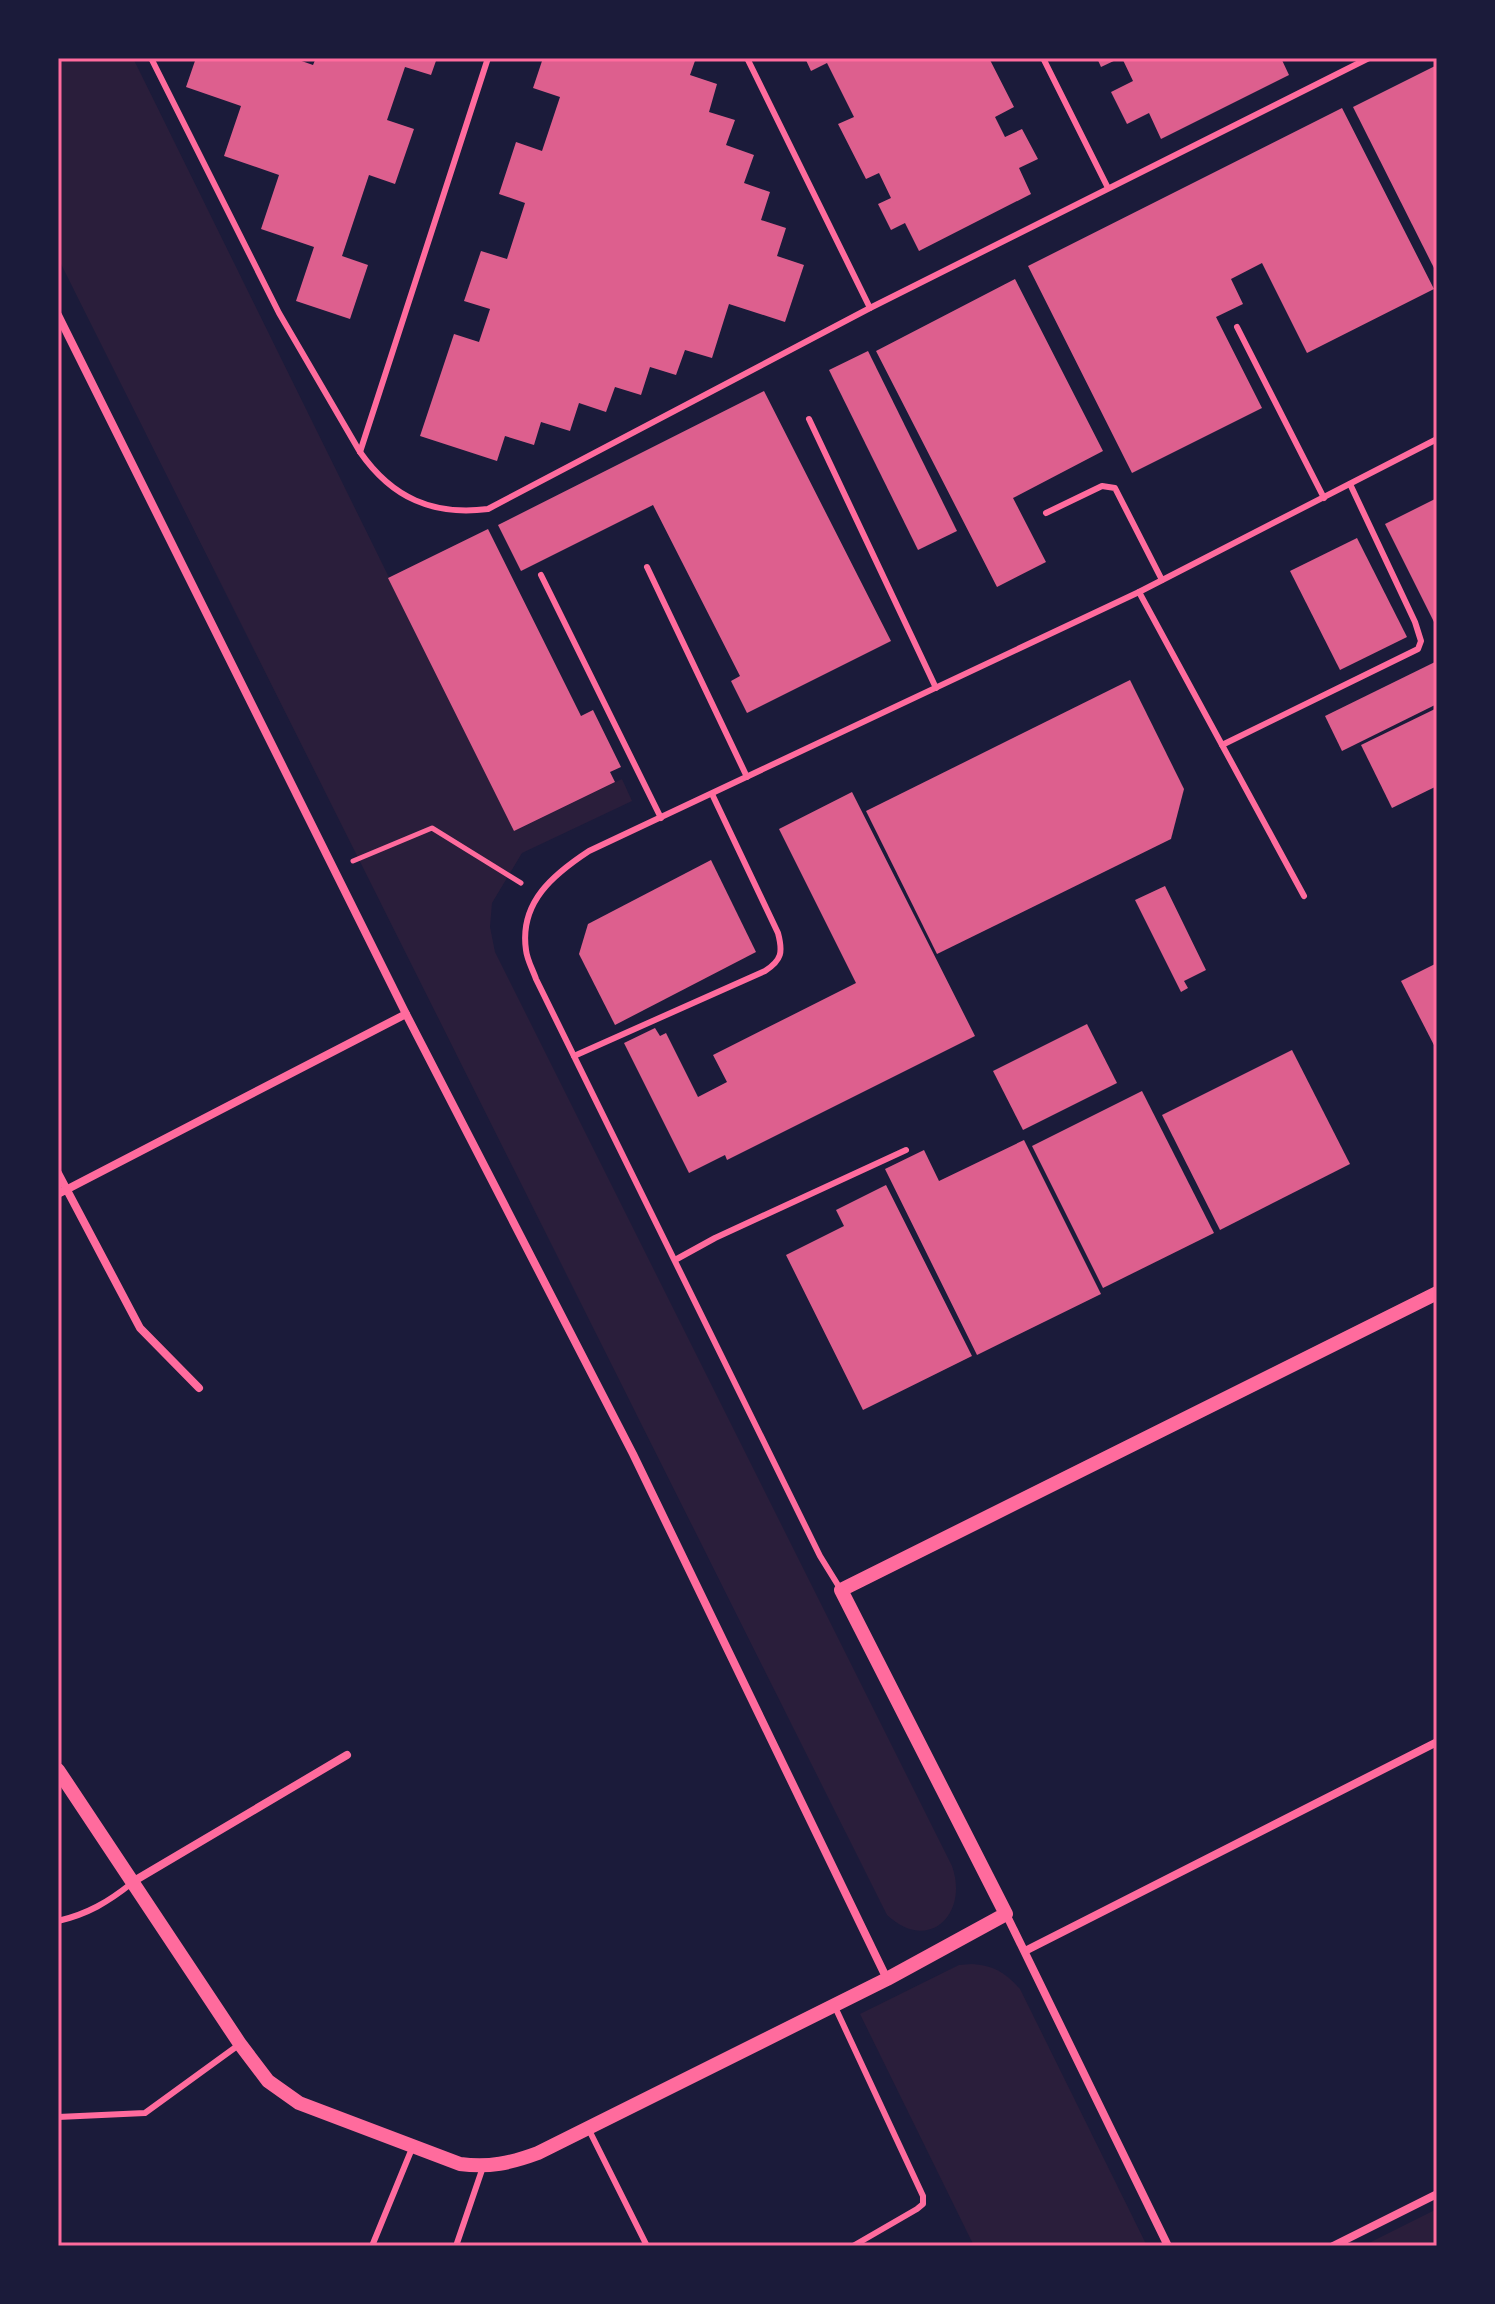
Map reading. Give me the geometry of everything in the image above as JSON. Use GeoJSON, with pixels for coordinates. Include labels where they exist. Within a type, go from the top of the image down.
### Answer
{"type":"FeatureCollection","features":[{"type":"Feature","properties":{"kind":"street"},"geometry":{"type":"LineString","coordinates":[[58,315],[406,1014],[647,1482],[887,1979]]}},
{"type":"Feature","properties":{"kind":"street"},"geometry":{"type":"LineString","coordinates":[[62,1192],[406,1014]]}},
{"type":"Feature","properties":{"kind":"street"},"geometry":{"type":"LineString","coordinates":[[58,1173],[62,1192],[140,1328],[199,1388]]}},
{"type":"Feature","properties":{"kind":"street"},"geometry":{"type":"LineString","coordinates":[[1168,2246],[1025,1951],[841,1590],[1437,1293]]}},
{"type":"Feature","properties":{"kind":"street"},"geometry":{"type":"LineString","coordinates":[[1025,1951],[1437,1742]]}},
{"type":"Feature","properties":{"kind":"street"},"geometry":{"type":"LineString","coordinates":[[134,1881],[347,1755]]}},
{"type":"Feature","properties":{"kind":"street"},"geometry":{"type":"LineString","coordinates":[[58,1770],[240,2044],[268,2081],[299,2103],[460,2164],[483,2167],[511,2163],[538,2153],[887,1979],[1006,1914]]}},
{"type":"Feature","properties":{"kind":"street"},"geometry":{"type":"LineString","coordinates":[[1333,2246],[1437,2194]]}},
{"type":"Feature","properties":{"kind":"lane"},"geometry":{"type":"LineString","coordinates":[[151,58],[279,313],[372,470],[401,495],[433,506],[465,512],[488,509],[870,308],[1354,61],[1369,58]]}},
{"type":"Feature","properties":{"kind":"lane"},"geometry":{"type":"LineString","coordinates":[[360,452],[488,58]]}},
{"type":"Feature","properties":{"kind":"lane"},"geometry":{"type":"LineString","coordinates":[[747,58],[870,308]]}},
{"type":"Feature","properties":{"kind":"lane"},"geometry":{"type":"LineString","coordinates":[[1043,58],[1108,188]]}},
{"type":"Feature","properties":{"kind":"lane"},"geometry":{"type":"LineString","coordinates":[[1237,327],[1324,498]]}},
{"type":"Feature","properties":{"kind":"lane"},"geometry":{"type":"LineString","coordinates":[[809,419],[936,688]]}},
{"type":"Feature","properties":{"kind":"lane"},"geometry":{"type":"LineString","coordinates":[[841,1590],[820,1556],[536,979],[526,949],[528,917],[539,893],[556,873],[589,851],[1139,592],[1437,439]]}},
{"type":"Feature","properties":{"kind":"lane"},"geometry":{"type":"LineString","coordinates":[[1222,745],[1418,649],[1421,641],[1415,622],[1350,484]]}},
{"type":"Feature","properties":{"kind":"lane"},"geometry":{"type":"LineString","coordinates":[[1046,513],[1102,486],[1115,488],[1162,580]]}},
{"type":"Feature","properties":{"kind":"lane"},"geometry":{"type":"LineString","coordinates":[[647,567],[747,777]]}},
{"type":"Feature","properties":{"kind":"lane"},"geometry":{"type":"LineString","coordinates":[[541,575],[661,818]]}},
{"type":"Feature","properties":{"kind":"lane"},"geometry":{"type":"LineString","coordinates":[[1139,592],[1304,896]]}},
{"type":"Feature","properties":{"kind":"lane"},"geometry":{"type":"LineString","coordinates":[[574,1056],[779,962],[782,950],[778,933],[712,794]]}},
{"type":"Feature","properties":{"kind":"lane"},"geometry":{"type":"LineString","coordinates":[[675,1260],[715,1238],[906,1150]]}},
{"type":"Feature","properties":{"kind":"lane"},"geometry":{"type":"LineString","coordinates":[[58,1921],[108,1903],[134,1881]]}},
{"type":"Feature","properties":{"kind":"lane"},"geometry":{"type":"LineString","coordinates":[[834,2004],[923,2196],[923,2204],[917,2209],[853,2246]]}},
{"type":"Feature","properties":{"kind":"lane"},"geometry":{"type":"LineString","coordinates":[[58,2117],[145,2113],[240,2044]]}},
{"type":"Feature","properties":{"kind":"lane"},"geometry":{"type":"LineString","coordinates":[[587,2127],[647,2246]]}},
{"type":"Feature","properties":{"kind":"lane"},"geometry":{"type":"LineString","coordinates":[[372,2246],[413,2146]]}},
{"type":"Feature","properties":{"kind":"lane"},"geometry":{"type":"LineString","coordinates":[[456,2246],[483,2167]]}},
{"type":"Feature","properties":{"kind":"path"},"geometry":{"type":"LineString","coordinates":[[334,868],[432,828],[539,893]]}},
{"type":"Feature","properties":{"kind":"shaded area"},"geometry":{"type":"Polygon","coordinates":[[[58,58],[133,58],[514,831],[622,779],[632,801],[522,853],[492,903],[490,927],[495,952],[952,1866],[956,1883],[955,1899],[942,1923],[931,1929],[917,1931],[887,1915],[58,258],[58,58]]]}},
{"type":"Feature","properties":{"kind":"shaded area"},"geometry":{"type":"Polygon","coordinates":[[[972,1964],[999,1971],[1020,1989],[1147,2246],[974,2246],[860,2014],[959,1965],[972,1964]]]}},
{"type":"Feature","properties":{"kind":"shaded area"},"geometry":{"type":"Polygon","coordinates":[[[1437,2209],[1437,2246],[1363,2246],[1437,2209]]]}},
{"type":"Feature","properties":{"kind":"building"},"geometry":{"type":"Polygon","coordinates":[[[196,58],[293,58],[313,65],[316,58],[437,58],[431,75],[405,67],[387,120],[414,129],[395,184],[369,175],[342,256],[368,265],[350,319],[296,301],[314,247],[261,229],[279,175],[224,156],[241,106],[186,87],[196,58]]]}},
{"type":"Feature","properties":{"kind":"building"},"geometry":{"type":"Polygon","coordinates":[[[543,58],[696,58],[690,75],[717,84],[709,112],[735,120],[726,145],[754,155],[744,183],[770,192],[761,220],[786,228],[777,256],[804,265],[785,322],[729,304],[712,358],[685,350],[676,375],[650,367],[641,395],[615,387],[606,412],[579,403],[570,431],[541,422],[534,445],[505,436],[497,461],[420,436],[454,334],[479,342],[490,309],[464,301],[481,251],[507,259],[525,203],[499,194],[516,142],[542,151],[560,97],[533,88],[543,58]]]}},
{"type":"Feature","properties":{"kind":"building"},"geometry":{"type":"Polygon","coordinates":[[[805,58],[989,58],[1014,107],[995,117],[1005,137],[1022,129],[1038,159],[1019,168],[1031,194],[919,251],[905,223],[891,230],[878,204],[891,198],[879,173],[866,179],[838,124],[854,117],[827,63],[811,71],[805,58]]]}},
{"type":"Feature","properties":{"kind":"building"},"geometry":{"type":"Polygon","coordinates":[[[1097,58],[1120,58],[1101,67],[1097,58]]]}},
{"type":"Feature","properties":{"kind":"building"},"geometry":{"type":"Polygon","coordinates":[[[1122,58],[1281,58],[1289,75],[1161,139],[1149,113],[1127,124],[1111,92],[1133,81],[1122,58]]]}},
{"type":"Feature","properties":{"kind":"building"},"geometry":{"type":"Polygon","coordinates":[[[1437,65],[1437,274],[1353,107],[1437,65]]]}},
{"type":"Feature","properties":{"kind":"building"},"geometry":{"type":"Polygon","coordinates":[[[1342,108],[1434,289],[1307,353],[1262,263],[1231,279],[1243,304],[1216,317],[1262,408],[1132,473],[1028,266],[1342,108]]]}},
{"type":"Feature","properties":{"kind":"building"},"geometry":{"type":"Polygon","coordinates":[[[1015,279],[1103,451],[1013,498],[1046,562],[997,587],[876,351],[1015,279]]]}},
{"type":"Feature","properties":{"kind":"building"},"geometry":{"type":"Polygon","coordinates":[[[868,351],[957,531],[918,550],[829,370],[868,351]]]}},
{"type":"Feature","properties":{"kind":"building"},"geometry":{"type":"Polygon","coordinates":[[[764,391],[891,641],[747,713],[731,681],[740,676],[653,505],[521,571],[498,525],[764,391]]]}},
{"type":"Feature","properties":{"kind":"building"},"geometry":{"type":"Polygon","coordinates":[[[1437,498],[1437,628],[1385,524],[1437,498]]]}},
{"type":"Feature","properties":{"kind":"building"},"geometry":{"type":"Polygon","coordinates":[[[488,529],[581,716],[593,710],[621,767],[610,772],[615,782],[514,831],[388,578],[488,529]]]}},
{"type":"Feature","properties":{"kind":"building"},"geometry":{"type":"Polygon","coordinates":[[[1357,538],[1407,637],[1340,670],[1290,571],[1357,538]]]}},
{"type":"Feature","properties":{"kind":"building"},"geometry":{"type":"Polygon","coordinates":[[[1437,661],[1437,704],[1342,751],[1325,716],[1437,661]]]}},
{"type":"Feature","properties":{"kind":"building"},"geometry":{"type":"Polygon","coordinates":[[[1130,680],[1184,789],[1171,839],[937,954],[866,811],[1130,680]]]}},
{"type":"Feature","properties":{"kind":"building"},"geometry":{"type":"Polygon","coordinates":[[[1437,708],[1437,786],[1392,808],[1361,745],[1437,708]]]}},
{"type":"Feature","properties":{"kind":"building"},"geometry":{"type":"Polygon","coordinates":[[[852,792],[975,1036],[727,1160],[725,1155],[689,1173],[624,1043],[655,1028],[660,1036],[666,1033],[698,1097],[727,1082],[713,1055],[856,983],[779,829],[852,792]]]}},
{"type":"Feature","properties":{"kind":"building"},"geometry":{"type":"Polygon","coordinates":[[[711,860],[756,952],[615,1025],[579,954],[588,924],[711,860]]]}},
{"type":"Feature","properties":{"kind":"building"},"geometry":{"type":"Polygon","coordinates":[[[1165,886],[1206,970],[1184,981],[1188,988],[1181,992],[1135,900],[1165,886]]]}},
{"type":"Feature","properties":{"kind":"building"},"geometry":{"type":"Polygon","coordinates":[[[1437,963],[1437,1051],[1401,981],[1437,963]]]}},
{"type":"Feature","properties":{"kind":"building"},"geometry":{"type":"Polygon","coordinates":[[[1087,1024],[1117,1083],[1023,1130],[993,1071],[1087,1024]]]}},
{"type":"Feature","properties":{"kind":"building"},"geometry":{"type":"Polygon","coordinates":[[[1292,1050],[1350,1164],[1220,1230],[1162,1115],[1292,1050]]]}},
{"type":"Feature","properties":{"kind":"building"},"geometry":{"type":"Polygon","coordinates":[[[1142,1091],[1214,1233],[1103,1288],[1032,1146],[1142,1091]]]}},
{"type":"Feature","properties":{"kind":"building"},"geometry":{"type":"Polygon","coordinates":[[[1024,1140],[1101,1294],[977,1355],[885,1169],[924,1150],[939,1181],[1024,1140]]]}},
{"type":"Feature","properties":{"kind":"building"},"geometry":{"type":"Polygon","coordinates":[[[886,1185],[972,1356],[863,1410],[786,1255],[844,1226],[836,1210],[886,1185]]]}}]}
